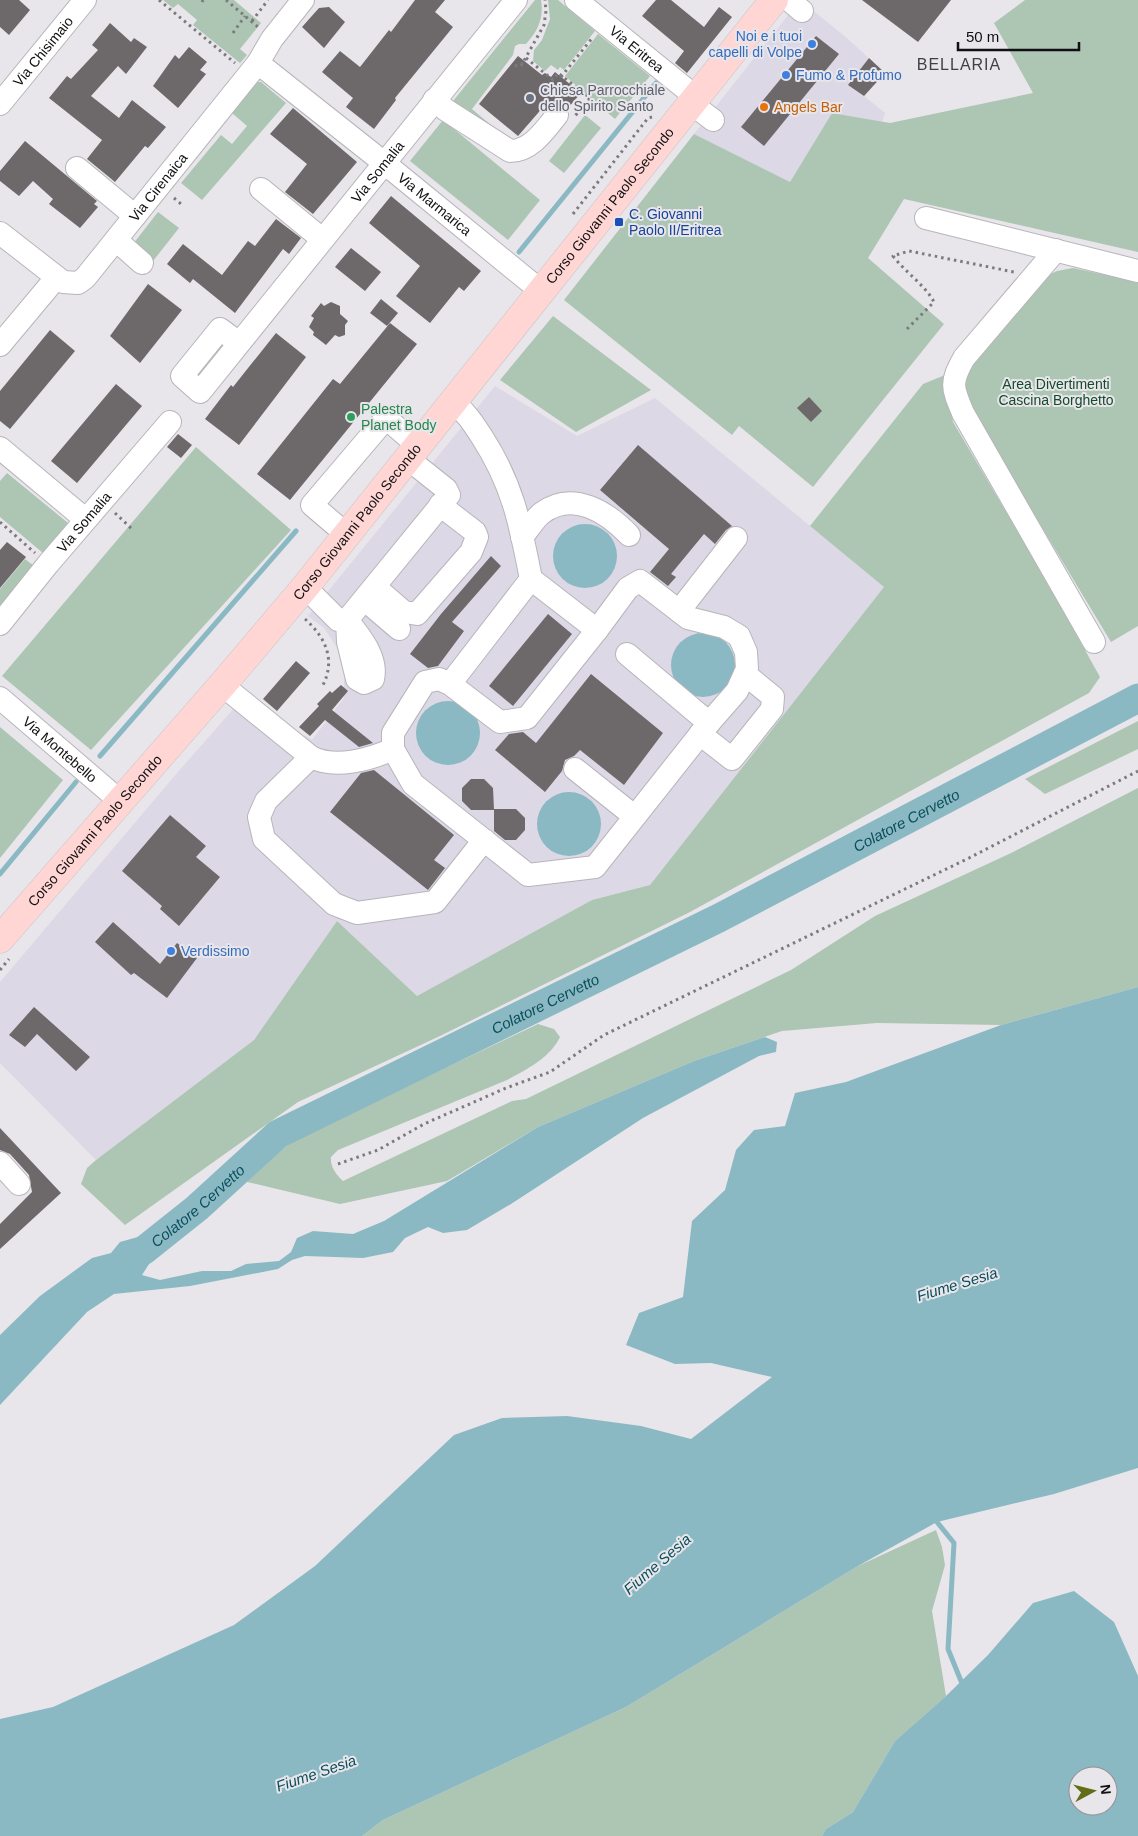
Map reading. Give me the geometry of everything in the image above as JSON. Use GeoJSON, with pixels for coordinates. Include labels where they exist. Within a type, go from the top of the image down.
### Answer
{"type":"FeatureCollection","features":[{"type":"Feature","properties":{"kind":"main road","name":"Corso Giovanni Paolo Secondo"},"geometry":{"type":"LineString","coordinates":[[0,939],[222,685],[297,596],[774,0]]}},
{"type":"Feature","properties":{"kind":"street","name":"Via Chisimaio"},"geometry":{"type":"LineString","coordinates":[[0,104],[85,0]]}},
{"type":"Feature","properties":{"kind":"street","name":"Via Cirenaica"},"geometry":{"type":"LineString","coordinates":[[56,278],[70,284],[78,283],[85,278],[253,69],[272,39],[303,0]]}},
{"type":"Feature","properties":{"kind":"street","name":"Via Somalia"},"geometry":{"type":"LineString","coordinates":[[200,392],[182,376],[192,362],[220,328],[239,343],[516,0]]}},
{"type":"Feature","properties":{"kind":"street","name":"Via Eritrea"},"geometry":{"type":"LineString","coordinates":[[576,0],[714,120]]}},
{"type":"Feature","properties":{"kind":"street","name":"Via Marmarica"},"geometry":{"type":"LineString","coordinates":[[253,69],[384,162],[541,291]]}},
{"type":"Feature","properties":{"kind":"street"},"geometry":{"type":"LineString","coordinates":[[434,100],[446,110],[510,150],[520,151],[564,118]]}},
{"type":"Feature","properties":{"kind":"street"},"geometry":{"type":"LineString","coordinates":[[76,168],[135,216]]}},
{"type":"Feature","properties":{"kind":"street"},"geometry":{"type":"LineString","coordinates":[[261,189],[322,239]]}},
{"type":"Feature","properties":{"kind":"street"},"geometry":{"type":"LineString","coordinates":[[926,218],[1138,271]]}},
{"type":"Feature","properties":{"kind":"street"},"geometry":{"type":"LineString","coordinates":[[0,233],[56,278],[0,345]]}},
{"type":"Feature","properties":{"kind":"street"},"geometry":{"type":"LineString","coordinates":[[116,240],[142,263]]}},
{"type":"Feature","properties":{"kind":"street"},"geometry":{"type":"LineString","coordinates":[[1056,250],[964,358],[954,377],[954,394],[962,413],[1094,642]]}},
{"type":"Feature","properties":{"kind":"street"},"geometry":{"type":"LineString","coordinates":[[452,401],[464,410],[496,459],[516,506],[531,578],[597,630]]}},
{"type":"Feature","properties":{"kind":"street"},"geometry":{"type":"LineString","coordinates":[[297,596],[338,620],[347,620],[448,495],[446,489],[412,452],[386,418],[312,505],[346,534]]}},
{"type":"Feature","properties":{"kind":"street","name":"Via Somalia"},"geometry":{"type":"LineString","coordinates":[[0,624],[85,519],[170,422]]}},
{"type":"Feature","properties":{"kind":"street"},"geometry":{"type":"LineString","coordinates":[[0,448],[85,519]]}},
{"type":"Feature","properties":{"kind":"street"},"geometry":{"type":"LineString","coordinates":[[522,537],[542,513],[563,503],[587,505],[614,519],[629,535]]}},
{"type":"Feature","properties":{"kind":"street"},"geometry":{"type":"LineString","coordinates":[[370,593],[404,612],[417,614],[471,552],[477,537],[475,532],[440,505]]}},
{"type":"Feature","properties":{"kind":"street"},"geometry":{"type":"LineString","coordinates":[[679,611],[736,538]]}},
{"type":"Feature","properties":{"kind":"street"},"geometry":{"type":"LineString","coordinates":[[450,684],[531,578]]}},
{"type":"Feature","properties":{"kind":"street"},"geometry":{"type":"LineString","coordinates":[[640,581],[688,618],[724,627],[739,636],[746,652],[747,669],[737,691],[704,728],[594,867],[528,875],[413,784],[393,750],[393,733],[425,682],[439,679],[450,684],[500,722],[527,718],[597,630],[628,588],[640,581]]}},
{"type":"Feature","properties":{"kind":"street"},"geometry":{"type":"LineString","coordinates":[[370,593],[399,629]]}},
{"type":"Feature","properties":{"kind":"street"},"geometry":{"type":"LineString","coordinates":[[627,654],[704,728],[732,759],[772,709],[773,697],[745,674]]}},
{"type":"Feature","properties":{"kind":"street"},"geometry":{"type":"LineString","coordinates":[[222,685],[311,757],[322,762],[348,762],[379,756],[393,750]]}},
{"type":"Feature","properties":{"kind":"street","name":"Via Montebello"},"geometry":{"type":"LineString","coordinates":[[0,698],[120,801]]}},
{"type":"Feature","properties":{"kind":"street"},"geometry":{"type":"LineString","coordinates":[[311,757],[266,801],[259,816],[264,840],[334,904],[357,913],[435,902],[484,840]]}},
{"type":"Feature","properties":{"kind":"street"},"geometry":{"type":"LineString","coordinates":[[575,769],[634,816]]}},
{"type":"Feature","properties":{"kind":"street"},"geometry":{"type":"LineString","coordinates":[[0,1163],[19,1184]]}},
{"type":"Feature","properties":{"kind":"path"},"geometry":{"type":"LineString","coordinates":[[159,0],[253,69]]}},
{"type":"Feature","properties":{"kind":"path"},"geometry":{"type":"LineString","coordinates":[[226,0],[272,39]]}},
{"type":"Feature","properties":{"kind":"path"},"geometry":{"type":"LineString","coordinates":[[252,21],[268,0]]}},
{"type":"Feature","properties":{"kind":"path"},"geometry":{"type":"LineString","coordinates":[[515,66],[522,64],[544,25],[545,0]]}},
{"type":"Feature","properties":{"kind":"path"},"geometry":{"type":"LineString","coordinates":[[233,33],[245,16]]}},
{"type":"Feature","properties":{"kind":"path"},"geometry":{"type":"LineString","coordinates":[[562,76],[597,32]]}},
{"type":"Feature","properties":{"kind":"path"},"geometry":{"type":"LineString","coordinates":[[526,58],[553,80],[558,73],[590,98],[564,118]]}},
{"type":"Feature","properties":{"kind":"path"},"geometry":{"type":"LineString","coordinates":[[170,194],[181,204]]}},
{"type":"Feature","properties":{"kind":"path"},"geometry":{"type":"LineString","coordinates":[[907,329],[934,302],[928,291],[905,272],[893,256],[909,251],[1034,276]]}},
{"type":"Feature","properties":{"kind":"path"},"geometry":{"type":"LineString","coordinates":[[0,522],[48,564]]}},
{"type":"Feature","properties":{"kind":"path"},"geometry":{"type":"LineString","coordinates":[[297,596],[327,647],[330,659],[328,675],[324,685]]}},
{"type":"Feature","properties":{"kind":"path"},"geometry":{"type":"LineString","coordinates":[[338,1164],[378,1150],[424,1124],[506,1088],[550,1072],[604,1035],[969,858],[1138,771]]}},
{"type":"Feature","properties":{"kind":"shaded area"},"geometry":{"type":"Polygon","coordinates":[[[800,0],[847,38],[885,73],[864,96],[885,113],[882,122],[832,113],[790,182],[694,134],[800,0]]]}},
{"type":"Feature","properties":{"kind":"shaded area"},"geometry":{"type":"Polygon","coordinates":[[[495,386],[577,436],[655,398],[884,587],[650,885],[592,900],[417,996],[337,921],[254,1040],[96,1160],[0,1063],[0,982],[236,706],[297,746],[305,735],[312,740],[344,698],[344,675],[337,648],[324,628],[308,616],[495,386]]]}},
{"type":"Feature","properties":{"kind":"green space"},"geometry":{"type":"Polygon","coordinates":[[[163,0],[234,0],[261,23],[240,49],[247,55],[240,63],[193,25],[197,20],[178,4],[173,8],[163,0]]]}},
{"type":"Feature","properties":{"kind":"green space"},"geometry":{"type":"Polygon","coordinates":[[[535,0],[541,0],[542,7],[537,29],[526,44],[515,46],[513,55],[472,109],[511,142],[449,106],[535,0]]]}},
{"type":"Feature","properties":{"kind":"green space"},"geometry":{"type":"Polygon","coordinates":[[[548,0],[558,0],[595,31],[564,70],[560,67],[558,70],[551,65],[545,71],[533,61],[534,50],[542,40],[550,19],[548,0]]]}},
{"type":"Feature","properties":{"kind":"green space"},"geometry":{"type":"Polygon","coordinates":[[[1025,0],[1138,0],[1138,252],[904,199],[868,258],[944,324],[813,487],[739,426],[732,435],[564,300],[694,134],[790,182],[832,113],[890,123],[1033,93],[994,23],[1025,0]]]}},
{"type":"Feature","properties":{"kind":"green space"},"geometry":{"type":"Polygon","coordinates":[[[598,34],[650,76],[615,119],[565,76],[598,34]]]}},
{"type":"Feature","properties":{"kind":"green space"},"geometry":{"type":"Polygon","coordinates":[[[255,82],[261,82],[286,103],[202,200],[181,183],[221,135],[232,144],[247,126],[232,113],[255,82]]]}},
{"type":"Feature","properties":{"kind":"green space"},"geometry":{"type":"Polygon","coordinates":[[[585,115],[601,128],[564,173],[549,161],[585,115]]]}},
{"type":"Feature","properties":{"kind":"green space"},"geometry":{"type":"Polygon","coordinates":[[[443,120],[540,200],[508,240],[410,161],[443,120]]]}},
{"type":"Feature","properties":{"kind":"green space"},"geometry":{"type":"Polygon","coordinates":[[[158,212],[179,228],[153,261],[133,244],[158,212]]]}},
{"type":"Feature","properties":{"kind":"green space","name":"Area Divertimenti Cascina Borghetto"},"geometry":{"type":"Polygon","coordinates":[[[1073,268],[1138,282],[1138,626],[1111,642],[970,408],[964,391],[966,373],[1042,278],[1057,271],[1073,268]]]}},
{"type":"Feature","properties":{"kind":"green space"},"geometry":{"type":"Polygon","coordinates":[[[553,316],[651,390],[576,432],[500,380],[553,316]]]}},
{"type":"Feature","properties":{"kind":"green space"},"geometry":{"type":"Polygon","coordinates":[[[945,375],[953,422],[1042,573],[1100,677],[1089,693],[690,912],[440,1036],[298,1102],[125,1225],[81,1184],[87,1168],[96,1160],[254,1040],[337,921],[417,996],[592,900],[650,885],[884,587],[810,526],[923,384],[945,375]]]}},
{"type":"Feature","properties":{"kind":"green space"},"geometry":{"type":"Polygon","coordinates":[[[196,447],[291,530],[91,750],[2,676],[196,447]]]}},
{"type":"Feature","properties":{"kind":"green space"},"geometry":{"type":"Polygon","coordinates":[[[7,473],[68,523],[43,553],[0,517],[0,481],[7,473]]]}},
{"type":"Feature","properties":{"kind":"green space"},"geometry":{"type":"Polygon","coordinates":[[[25,559],[34,566],[0,608],[0,589],[25,559]]]}},
{"type":"Feature","properties":{"kind":"green space"},"geometry":{"type":"Polygon","coordinates":[[[1138,721],[1138,749],[1045,794],[1025,779],[1138,721]]]}},
{"type":"Feature","properties":{"kind":"green space"},"geometry":{"type":"Polygon","coordinates":[[[0,727],[63,780],[0,858],[0,727]]]}},
{"type":"Feature","properties":{"kind":"green space"},"geometry":{"type":"Polygon","coordinates":[[[1138,788],[1138,987],[1001,1025],[877,1023],[782,1031],[694,1061],[538,1127],[447,1181],[340,1204],[243,1181],[294,1140],[538,1024],[554,1029],[560,1037],[551,1051],[544,1057],[507,1080],[338,1150],[331,1157],[331,1164],[343,1181],[512,1101],[526,1099],[791,970],[875,916],[1009,854],[1138,788]]]}},
{"type":"Feature","properties":{"kind":"green space"},"geometry":{"type":"Polygon","coordinates":[[[936,1530],[942,1547],[945,1565],[932,1611],[946,1696],[895,1741],[853,1812],[826,1829],[822,1836],[362,1836],[383,1820],[626,1707],[858,1566],[936,1530]]]}},
{"type":"Feature","properties":{"kind":"water"},"geometry":{"type":"Polygon","coordinates":[[[579,524],[591,524],[608,533],[615,544],[617,556],[615,568],[608,579],[591,588],[579,588],[567,583],[558,574],[553,562],[553,550],[558,538],[567,529],[579,524]]]}},
{"type":"Feature","properties":{"kind":"water"},"geometry":{"type":"Polygon","coordinates":[[[697,633],[709,633],[726,642],[733,653],[735,665],[733,677],[726,688],[709,697],[697,697],[685,692],[676,683],[671,671],[671,659],[676,647],[685,638],[697,633]]]}},
{"type":"Feature","properties":{"kind":"water"},"geometry":{"type":"Polygon","coordinates":[[[442,701],[454,701],[471,710],[478,721],[480,733],[478,745],[471,756],[454,765],[442,765],[430,760],[421,751],[416,739],[416,727],[421,715],[430,706],[442,701]]]}},
{"type":"Feature","properties":{"kind":"water"},"geometry":{"type":"Polygon","coordinates":[[[563,792],[575,792],[592,801],[599,812],[601,824],[599,836],[592,847],[575,856],[563,856],[551,851],[542,842],[537,830],[537,818],[542,806],[551,797],[563,792]]]}},
{"type":"Feature","properties":{"kind":"water","name":"Fiume Sesia"},"geometry":{"type":"Polygon","coordinates":[[[1138,987],[1138,1468],[1054,1494],[937,1522],[858,1566],[626,1707],[383,1820],[362,1836],[0,1836],[0,1719],[53,1707],[234,1625],[315,1566],[454,1435],[502,1418],[567,1416],[641,1426],[691,1439],[772,1377],[711,1363],[675,1364],[626,1345],[639,1313],[683,1297],[692,1221],[725,1190],[736,1150],[754,1130],[785,1126],[795,1093],[846,1082],[1001,1025],[1138,987]]]}},
{"type":"Feature","properties":{"kind":"water"},"geometry":{"type":"Polygon","coordinates":[[[765,1037],[777,1042],[776,1052],[759,1056],[643,1118],[511,1204],[467,1230],[443,1233],[428,1227],[405,1238],[393,1252],[363,1258],[305,1256],[292,1260],[278,1269],[190,1286],[114,1294],[87,1312],[0,1405],[0,1335],[40,1296],[92,1258],[111,1253],[120,1242],[173,1227],[142,1275],[160,1280],[202,1271],[231,1271],[246,1264],[279,1261],[291,1252],[297,1238],[313,1231],[353,1234],[384,1221],[538,1127],[694,1061],[765,1037]]]}},
{"type":"Feature","properties":{"kind":"water"},"geometry":{"type":"Polygon","coordinates":[[[1074,1591],[1114,1622],[1138,1676],[1138,1836],[822,1836],[826,1829],[853,1812],[895,1741],[946,1696],[988,1655],[1033,1603],[1074,1591]]]}},
{"type":"Feature","properties":{"kind":"building"},"geometry":{"type":"Polygon","coordinates":[[[0,0],[19,0],[30,10],[9,35],[0,27],[0,0]]]}},
{"type":"Feature","properties":{"kind":"building"},"geometry":{"type":"Polygon","coordinates":[[[415,0],[445,0],[435,12],[453,27],[395,98],[396,100],[374,129],[346,107],[353,98],[322,72],[340,51],[360,67],[389,30],[391,32],[415,0]]]}},
{"type":"Feature","properties":{"kind":"building"},"geometry":{"type":"Polygon","coordinates":[[[656,0],[671,0],[704,27],[719,7],[732,17],[687,73],[675,63],[684,51],[642,16],[656,0]]]}},
{"type":"Feature","properties":{"kind":"building"},"geometry":{"type":"Polygon","coordinates":[[[862,0],[951,0],[918,42],[862,0]]]}},
{"type":"Feature","properties":{"kind":"building"},"geometry":{"type":"Polygon","coordinates":[[[329,7],[345,22],[324,48],[302,27],[319,8],[329,7]]]}},
{"type":"Feature","properties":{"kind":"building"},"geometry":{"type":"Polygon","coordinates":[[[110,23],[131,42],[134,38],[147,47],[126,74],[118,66],[91,96],[119,118],[132,100],[166,127],[148,148],[145,146],[115,182],[87,159],[102,140],[49,98],[67,76],[71,79],[98,50],[92,45],[110,23]]]}},
{"type":"Feature","properties":{"kind":"building"},"geometry":{"type":"Polygon","coordinates":[[[816,36],[839,54],[764,146],[741,127],[816,36]]]}},
{"type":"Feature","properties":{"kind":"building"},"geometry":{"type":"Polygon","coordinates":[[[189,47],[207,62],[200,70],[206,74],[178,108],[153,86],[175,55],[179,59],[189,47]]]}},
{"type":"Feature","properties":{"kind":"building","name":"Chiesa Parrocchiale dello Spirito Santo"},"geometry":{"type":"Polygon","coordinates":[[[518,56],[542,75],[545,73],[551,77],[555,72],[581,93],[568,108],[559,102],[545,105],[518,136],[479,104],[518,56]]]}},
{"type":"Feature","properties":{"kind":"building"},"geometry":{"type":"Polygon","coordinates":[[[869,58],[885,73],[864,96],[848,85],[869,58]]]}},
{"type":"Feature","properties":{"kind":"building"},"geometry":{"type":"Polygon","coordinates":[[[293,108],[357,162],[313,214],[285,192],[307,164],[270,134],[293,108]]]}},
{"type":"Feature","properties":{"kind":"building"},"geometry":{"type":"Polygon","coordinates":[[[25,141],[97,201],[94,204],[98,207],[80,228],[49,204],[53,199],[33,181],[19,196],[0,181],[0,171],[25,141]]]}},
{"type":"Feature","properties":{"kind":"building"},"geometry":{"type":"Polygon","coordinates":[[[391,196],[481,271],[464,291],[459,287],[430,323],[396,296],[420,266],[369,223],[391,196]]]}},
{"type":"Feature","properties":{"kind":"building"},"geometry":{"type":"Polygon","coordinates":[[[276,219],[301,238],[289,254],[283,249],[235,313],[193,279],[190,283],[167,264],[183,244],[222,275],[248,241],[255,246],[276,219]]]}},
{"type":"Feature","properties":{"kind":"building"},"geometry":{"type":"Polygon","coordinates":[[[351,248],[381,272],[365,291],[335,267],[351,248]]]}},
{"type":"Feature","properties":{"kind":"building"},"geometry":{"type":"Polygon","coordinates":[[[148,284],[182,310],[140,363],[110,336],[148,284]]]}},
{"type":"Feature","properties":{"kind":"building"},"geometry":{"type":"Polygon","coordinates":[[[381,299],[398,313],[387,326],[370,313],[381,299]]]}},
{"type":"Feature","properties":{"kind":"building"},"geometry":{"type":"Polygon","coordinates":[[[331,302],[340,306],[340,314],[348,321],[345,325],[345,335],[339,337],[335,335],[326,345],[313,335],[314,332],[309,327],[314,318],[311,316],[321,303],[324,306],[331,302]]]}},
{"type":"Feature","properties":{"kind":"building"},"geometry":{"type":"Polygon","coordinates":[[[390,323],[417,344],[290,500],[257,474],[333,379],[340,384],[390,323]]]}},
{"type":"Feature","properties":{"kind":"building"},"geometry":{"type":"Polygon","coordinates":[[[50,330],[75,351],[10,429],[0,421],[0,391],[50,330]]]}},
{"type":"Feature","properties":{"kind":"building"},"geometry":{"type":"Polygon","coordinates":[[[276,333],[306,357],[239,445],[205,419],[231,385],[233,387],[276,333]]]}},
{"type":"Feature","properties":{"kind":"building"},"geometry":{"type":"Polygon","coordinates":[[[116,384],[142,406],[77,483],[51,461],[116,384]]]}},
{"type":"Feature","properties":{"kind":"building"},"geometry":{"type":"Polygon","coordinates":[[[809,397],[822,411],[811,422],[797,408],[809,397]]]}},
{"type":"Feature","properties":{"kind":"building"},"geometry":{"type":"Polygon","coordinates":[[[178,434],[192,445],[181,458],[167,447],[178,434]]]}},
{"type":"Feature","properties":{"kind":"building"},"geometry":{"type":"Polygon","coordinates":[[[638,445],[732,526],[726,530],[715,544],[704,534],[671,574],[676,577],[668,586],[650,572],[669,549],[600,490],[638,445]]]}},
{"type":"Feature","properties":{"kind":"building"},"geometry":{"type":"Polygon","coordinates":[[[7,542],[26,557],[0,588],[0,550],[7,542]]]}},
{"type":"Feature","properties":{"kind":"building"},"geometry":{"type":"Polygon","coordinates":[[[491,556],[501,566],[452,622],[464,631],[438,666],[428,668],[410,654],[441,614],[491,556]]]}},
{"type":"Feature","properties":{"kind":"building"},"geometry":{"type":"Polygon","coordinates":[[[548,614],[572,634],[513,706],[489,686],[548,614]]]}},
{"type":"Feature","properties":{"kind":"building"},"geometry":{"type":"Polygon","coordinates":[[[296,661],[310,673],[277,711],[263,699],[296,661]]]}},
{"type":"Feature","properties":{"kind":"building"},"geometry":{"type":"Polygon","coordinates":[[[591,674],[663,733],[624,785],[580,750],[574,756],[565,760],[562,771],[545,792],[495,750],[509,734],[523,732],[536,743],[591,674]]]}},
{"type":"Feature","properties":{"kind":"building"},"geometry":{"type":"Polygon","coordinates":[[[341,685],[348,691],[332,710],[373,743],[359,747],[325,720],[310,736],[299,727],[330,691],[332,693],[341,685]]]}},
{"type":"Feature","properties":{"kind":"building"},"geometry":{"type":"Polygon","coordinates":[[[374,770],[454,835],[434,860],[445,868],[428,890],[330,812],[361,773],[374,770]]]}},
{"type":"Feature","properties":{"kind":"building"},"geometry":{"type":"Polygon","coordinates":[[[471,779],[484,779],[493,788],[494,810],[471,810],[462,801],[462,788],[471,779]]]}},
{"type":"Feature","properties":{"kind":"building"},"geometry":{"type":"Polygon","coordinates":[[[494,809],[516,809],[525,818],[525,830],[516,840],[505,840],[494,831],[494,809]]]}},
{"type":"Feature","properties":{"kind":"building"},"geometry":{"type":"Polygon","coordinates":[[[170,815],[206,846],[196,857],[220,877],[179,926],[160,909],[162,906],[122,871],[170,815]]]}},
{"type":"Feature","properties":{"kind":"building"},"geometry":{"type":"Polygon","coordinates":[[[113,922],[160,964],[177,943],[197,958],[167,998],[134,973],[131,975],[95,942],[113,922]]]}},
{"type":"Feature","properties":{"kind":"building"},"geometry":{"type":"Polygon","coordinates":[[[34,1007],[90,1057],[76,1071],[37,1034],[25,1047],[9,1035],[34,1007]]]}},
{"type":"Feature","properties":{"kind":"building"},"geometry":{"type":"Polygon","coordinates":[[[0,1128],[61,1193],[0,1249],[0,1224],[32,1192],[29,1175],[10,1154],[0,1150],[0,1128]]]}},
{"type":"Feature","properties":{"kind":"waterway"},"geometry":{"type":"LineString","coordinates":[[519,252],[656,83]]}},
{"type":"Feature","properties":{"kind":"waterway"},"geometry":{"type":"LineString","coordinates":[[100,756],[296,531]]}},
{"type":"Feature","properties":{"kind":"waterway","name":"Colatore Cervetto"},"geometry":{"type":"LineString","coordinates":[[143,1251],[197,1208],[278,1134],[719,918],[1138,698]]}},
{"type":"Feature","properties":{"kind":"waterway"},"geometry":{"type":"LineString","coordinates":[[0,874],[76,782]]}},
{"type":"Feature","properties":{"kind":"waterway"},"geometry":{"type":"LineString","coordinates":[[937,1522],[954,1543],[948,1649],[961,1681]]}},
{"type":"Feature","properties":{"kind":"place","name":"Noi e i tuoi capelli di Volpe"},"geometry":{"type":"Point","coordinates":[812,44]}},
{"type":"Feature","properties":{"kind":"place","name":"Fumo & Profumo"},"geometry":{"type":"Point","coordinates":[786,75]}},
{"type":"Feature","properties":{"kind":"place","name":"Chiesa Parrocchiale dello Spirito Santo"},"geometry":{"type":"Point","coordinates":[530,98]}},
{"type":"Feature","properties":{"kind":"place","name":"Angels Bar"},"geometry":{"type":"Point","coordinates":[764,107]}},
{"type":"Feature","properties":{"kind":"place","name":"C. Giovanni Paolo II/Eritrea"},"geometry":{"type":"Point","coordinates":[619,222]}},
{"type":"Feature","properties":{"kind":"place","name":"Palestra Planet Body"},"geometry":{"type":"Point","coordinates":[351,417]}},
{"type":"Feature","properties":{"kind":"place","name":"Verdissimo"},"geometry":{"type":"Point","coordinates":[171,951]}},
{"type":"Feature","properties":{"kind":"district","name":"BELLARIA"},"geometry":{"type":"Point","coordinates":[959,64]}}]}
